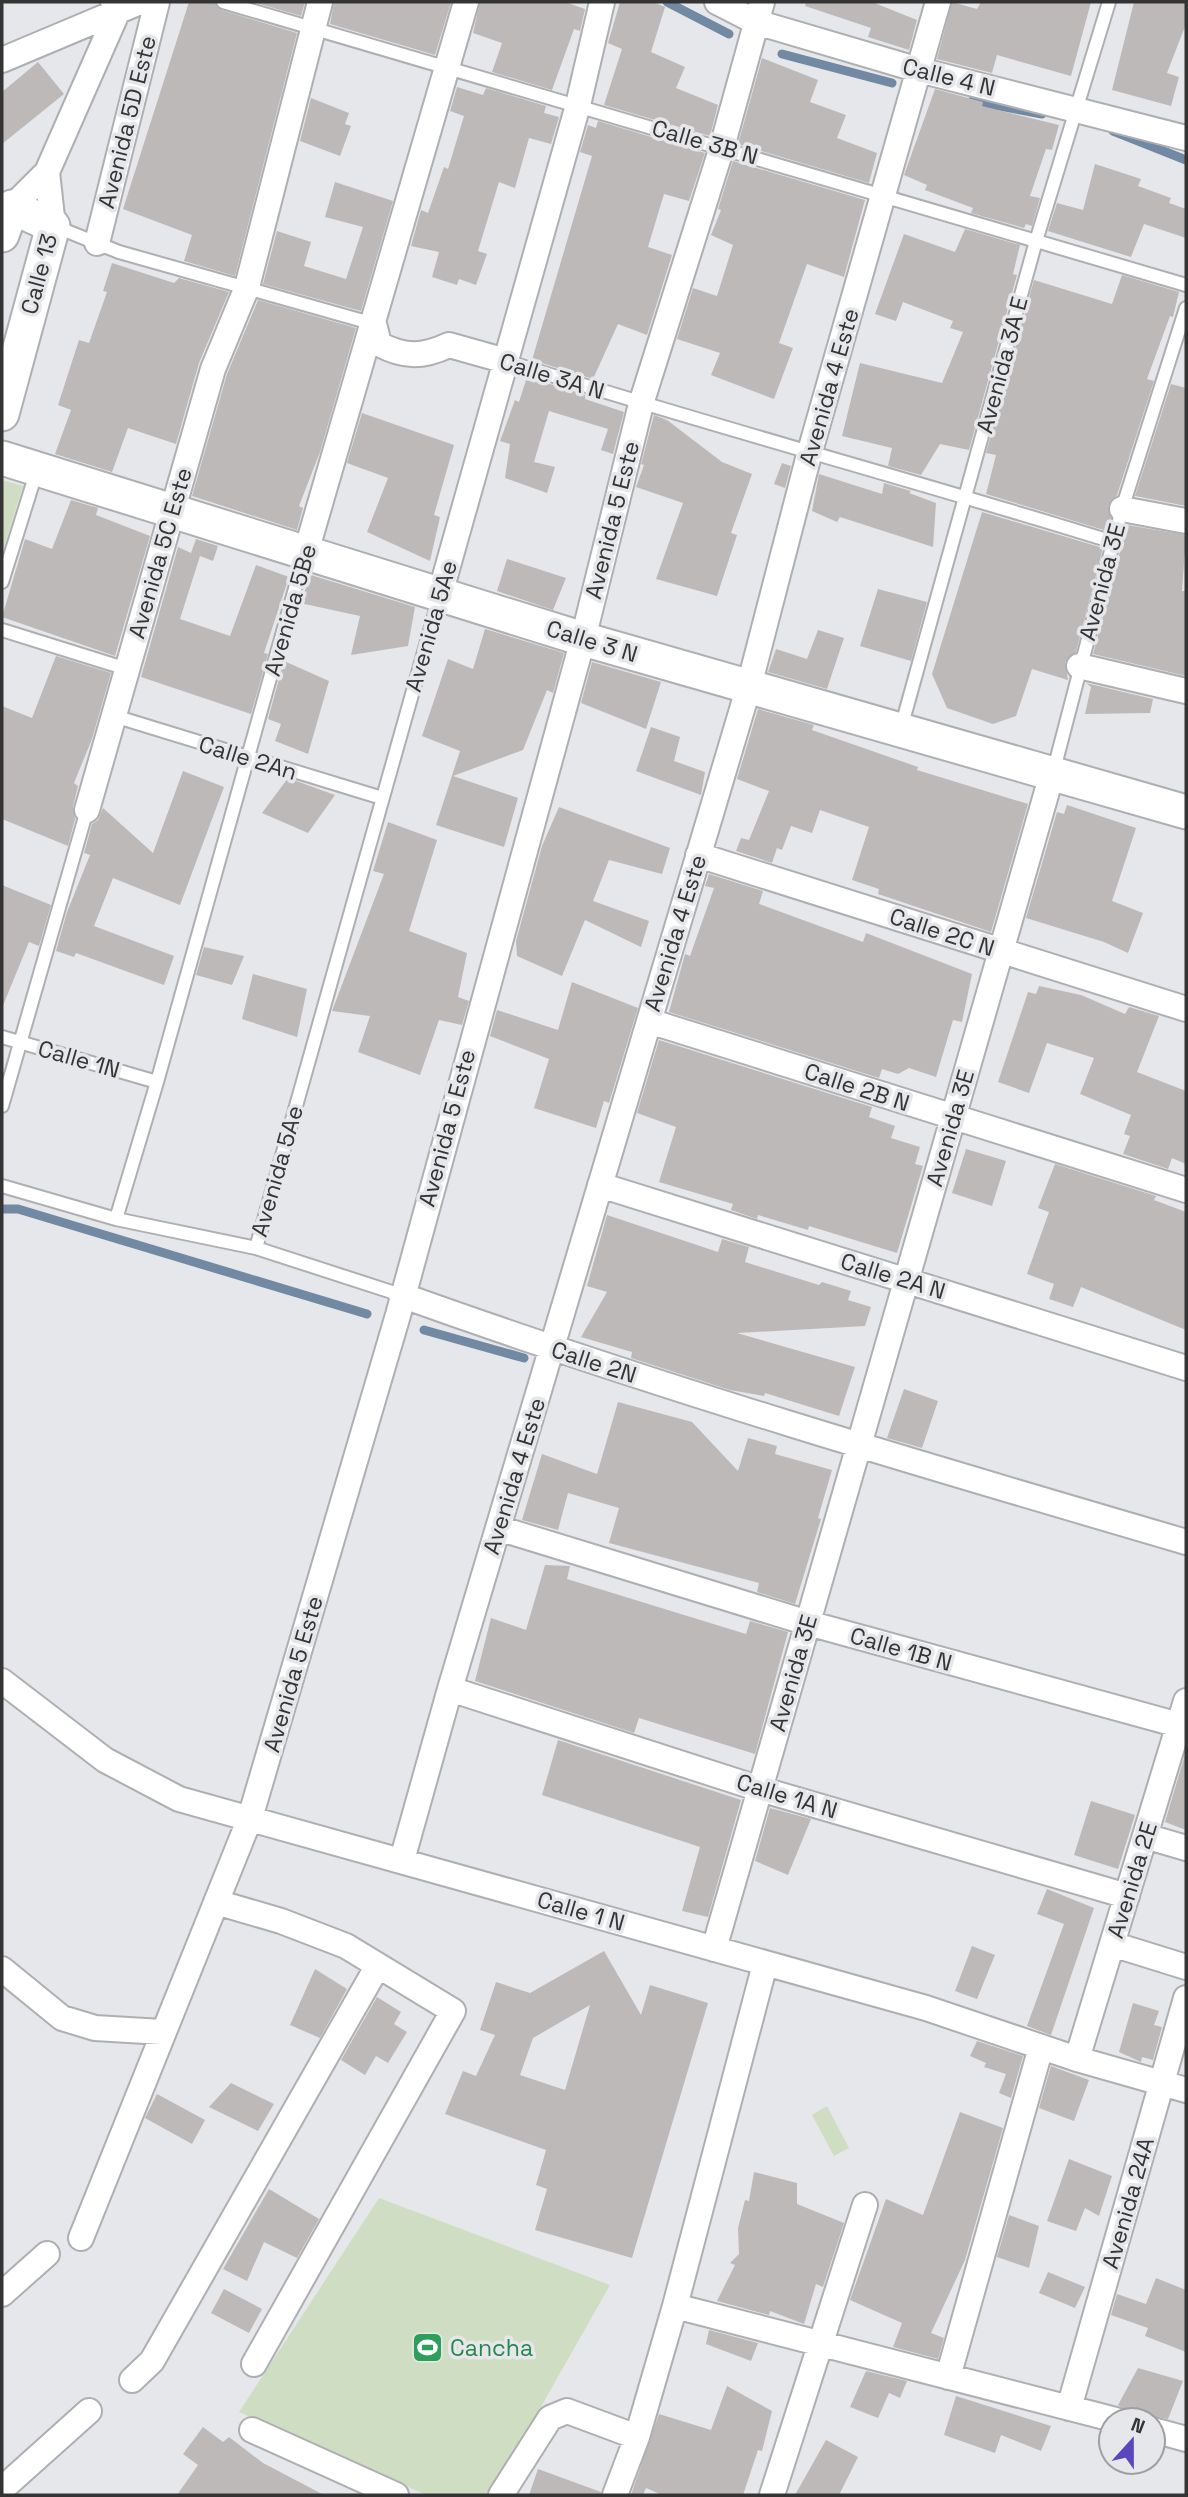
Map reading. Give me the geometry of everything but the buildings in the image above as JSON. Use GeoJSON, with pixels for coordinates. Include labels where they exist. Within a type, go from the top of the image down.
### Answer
{"type":"FeatureCollection","features":[{"type":"Feature","properties":{"kind":"street"},"geometry":{"type":"LineString","coordinates":[[2,60],[115,7],[140,2]]}},
{"type":"Feature","properties":{"kind":"street","name":"Avenida 5D Este"},"geometry":{"type":"LineString","coordinates":[[97,243],[157,2]]}},
{"type":"Feature","properties":{"kind":"street","name":"Avenida 5C Este"},"geometry":{"type":"LineString","coordinates":[[87,810],[213,369],[247,288],[320,2]]}},
{"type":"Feature","properties":{"kind":"street","name":"Avenida 5Be"},"geometry":{"type":"LineString","coordinates":[[306,552],[466,2]]}},
{"type":"Feature","properties":{"kind":"street","name":"Avenida 5Ae"},"geometry":{"type":"LineString","coordinates":[[440,594],[578,105],[602,2]]}},
{"type":"Feature","properties":{"kind":"street","name":"Calle 4 N"},"geometry":{"type":"LineString","coordinates":[[717,2],[759,12],[919,70],[1186,138]]}},
{"type":"Feature","properties":{"kind":"street","name":"Avenida 4 Este"},"geometry":{"type":"LineString","coordinates":[[402,1860],[450,1689],[748,686],[809,454],[938,2]]}},
{"type":"Feature","properties":{"kind":"street"},"geometry":{"type":"LineString","coordinates":[[53,226],[5,210],[47,172],[115,7]]}},
{"type":"Feature","properties":{"kind":"street","name":"Avenida 5 Este"},"geometry":{"type":"LineString","coordinates":[[81,2238],[250,1818],[398,1314],[401,1295],[583,639],[641,404],[722,148],[759,12]]}},
{"type":"Feature","properties":{"kind":"street","name":"Calle 13"},"geometry":{"type":"LineString","coordinates":[[2,414],[53,226],[47,172]]}},
{"type":"Feature","properties":{"kind":"street","name":"Calle 3A N"},"geometry":{"type":"LineString","coordinates":[[374,324],[379,344],[397,354],[425,355],[449,345],[506,361]]}},
{"type":"Feature","properties":{"kind":"street","name":"Calle 3 N"},"geometry":{"type":"LineString","coordinates":[[2,458],[583,639],[1186,812]]}},
{"type":"Feature","properties":{"kind":"street"},"geometry":{"type":"LineString","coordinates":[[1122,509],[1186,521]]}},
{"type":"Feature","properties":{"kind":"street"},"geometry":{"type":"LineString","coordinates":[[1079,666],[1186,691]]}},
{"type":"Feature","properties":{"kind":"street","name":"Avenida 3E"},"geometry":{"type":"LineString","coordinates":[[714,1948],[1052,774]]}},
{"type":"Feature","properties":{"kind":"street","name":"Calle 2C N"},"geometry":{"type":"LineString","coordinates":[[698,855],[1186,1009]]}},
{"type":"Feature","properties":{"kind":"street","name":"Calle 2B N"},"geometry":{"type":"LineString","coordinates":[[649,1021],[1186,1190]]}},
{"type":"Feature","properties":{"kind":"street","name":"Calle 2A N"},"geometry":{"type":"LineString","coordinates":[[600,1185],[1186,1367]]}},
{"type":"Feature","properties":{"kind":"street","name":"Calle 2N"},"geometry":{"type":"LineString","coordinates":[[401,1295],[552,1349],[859,1447],[1186,1542]]}},
{"type":"Feature","properties":{"kind":"street","name":"Calle 1B N"},"geometry":{"type":"LineString","coordinates":[[498,1528],[808,1623],[1182,1727]]}},
{"type":"Feature","properties":{"kind":"street","name":"Calle 1 N"},"geometry":{"type":"LineString","coordinates":[[2,1681],[105,1760],[179,1799],[926,2008],[1077,2059],[1186,2090]]}},
{"type":"Feature","properties":{"kind":"street","name":"Calle 1A N"},"geometry":{"type":"LineString","coordinates":[[450,1689],[760,1789],[1127,1896]]}},
{"type":"Feature","properties":{"kind":"street","name":"Avenida 2E"},"geometry":{"type":"LineString","coordinates":[[1077,2059],[1145,1836],[1182,1727],[1186,1701]]}},
{"type":"Feature","properties":{"kind":"street"},"geometry":{"type":"LineString","coordinates":[[1145,1836],[1186,1848]]}},
{"type":"Feature","properties":{"kind":"street"},"geometry":{"type":"LineString","coordinates":[[216,1902],[281,1921],[346,1946],[453,2011],[254,2364]]}},
{"type":"Feature","properties":{"kind":"street"},"geometry":{"type":"LineString","coordinates":[[1112,1944],[1186,1967]]}},
{"type":"Feature","properties":{"kind":"street"},"geometry":{"type":"LineString","coordinates":[[615,2495],[637,2437],[676,2306],[765,1964]]}},
{"type":"Feature","properties":{"kind":"street"},"geometry":{"type":"LineString","coordinates":[[132,2380],[152,2361],[377,1967]]}},
{"type":"Feature","properties":{"kind":"street"},"geometry":{"type":"LineString","coordinates":[[2,1969],[62,2018],[96,2028],[162,2032]]}},
{"type":"Feature","properties":{"kind":"street","name":"Avenida 24A"},"geometry":{"type":"LineString","coordinates":[[1069,2408],[1186,1998]]}},
{"type":"Feature","properties":{"kind":"street"},"geometry":{"type":"LineString","coordinates":[[948,2376],[1041,2047]]}},
{"type":"Feature","properties":{"kind":"street"},"geometry":{"type":"LineString","coordinates":[[772,2495],[823,2344],[865,2205]]}},
{"type":"Feature","properties":{"kind":"street"},"geometry":{"type":"LineString","coordinates":[[2,2294],[47,2254]]}},
{"type":"Feature","properties":{"kind":"street"},"geometry":{"type":"LineString","coordinates":[[676,2306],[1097,2415]]}},
{"type":"Feature","properties":{"kind":"street"},"geometry":{"type":"LineString","coordinates":[[2,2489],[89,2411]]}},
{"type":"Feature","properties":{"kind":"street"},"geometry":{"type":"LineString","coordinates":[[501,2495],[550,2418],[558,2412],[567,2411],[637,2437]]}},
{"type":"Feature","properties":{"kind":"street"},"geometry":{"type":"LineString","coordinates":[[252,2430],[396,2495]]}},
{"type":"Feature","properties":{"kind":"street"},"geometry":{"type":"LineString","coordinates":[[1167,2433],[1186,2437]]}},
{"type":"Feature","properties":{"kind":"lane","name":"Calle 3B N"},"geometry":{"type":"LineString","coordinates":[[223,2],[447,65],[1186,285]]}},
{"type":"Feature","properties":{"kind":"lane","name":"Avenida 3A E"},"geometry":{"type":"LineString","coordinates":[[900,730],[1036,241],[1109,2]]}},
{"type":"Feature","properties":{"kind":"lane"},"geometry":{"type":"LineString","coordinates":[[53,226],[97,243],[374,324]]}},
{"type":"Feature","properties":{"kind":"lane","name":"Avenida 3E"},"geometry":{"type":"LineString","coordinates":[[1052,774],[1122,509],[1186,307]]}},
{"type":"Feature","properties":{"kind":"lane","name":"Calle 3A N"},"geometry":{"type":"LineString","coordinates":[[506,361],[641,404],[809,454],[965,496],[1113,542]]}},
{"type":"Feature","properties":{"kind":"lane"},"geometry":{"type":"LineString","coordinates":[[2,582],[37,469]]}},
{"type":"Feature","properties":{"kind":"lane","name":"Avenida 5Be"},"geometry":{"type":"LineString","coordinates":[[116,1219],[306,552]]}},
{"type":"Feature","properties":{"kind":"lane","name":"Avenida 5Ae"},"geometry":{"type":"LineString","coordinates":[[256,1248],[440,594]]}},
{"type":"Feature","properties":{"kind":"lane"},"geometry":{"type":"LineString","coordinates":[[2,630],[127,669]]}},
{"type":"Feature","properties":{"kind":"lane","name":"Calle 2An"},"geometry":{"type":"LineString","coordinates":[[114,716],[382,799]]}},
{"type":"Feature","properties":{"kind":"lane","name":"Avenida 5C Este"},"geometry":{"type":"LineString","coordinates":[[2,1106],[87,810]]}},
{"type":"Feature","properties":{"kind":"lane","name":"Calle 1N"},"geometry":{"type":"LineString","coordinates":[[2,1037],[157,1082]]}},
{"type":"Feature","properties":{"kind":"lane","name":"Calle 2N"},"geometry":{"type":"LineString","coordinates":[[2,1186],[116,1219],[256,1248],[401,1295]]}},
{"type":"Feature","properties":{"kind":"green space"},"geometry":{"type":"Polygon","coordinates":[[[2,480],[23,486],[2,553],[2,480]]]}},
{"type":"Feature","properties":{"kind":"green space"},"geometry":{"type":"Polygon","coordinates":[[[827,2106],[849,2148],[834,2156],[812,2115],[827,2106]]]}},
{"type":"Feature","properties":{"kind":"green space","name":"Cancha"},"geometry":{"type":"Polygon","coordinates":[[[379,2198],[610,2285],[491,2495],[426,2495],[239,2412],[379,2198]]]}},
{"type":"Feature","properties":{"kind":"waterway"},"geometry":{"type":"LineString","coordinates":[[667,2],[729,34]]}},
{"type":"Feature","properties":{"kind":"waterway"},"geometry":{"type":"LineString","coordinates":[[782,54],[892,83]]}},
{"type":"Feature","properties":{"kind":"waterway"},"geometry":{"type":"LineString","coordinates":[[972,101],[1042,114]]}},
{"type":"Feature","properties":{"kind":"waterway"},"geometry":{"type":"LineString","coordinates":[[1113,131],[1186,160]]}},
{"type":"Feature","properties":{"kind":"waterway"},"geometry":{"type":"LineString","coordinates":[[2,1209],[18,1209],[367,1314]]}},
{"type":"Feature","properties":{"kind":"waterway"},"geometry":{"type":"LineString","coordinates":[[424,1330],[524,1358]]}},
{"type":"Feature","properties":{"kind":"place","name":"Cancha"},"geometry":{"type":"Point","coordinates":[427,2348]}}]}
